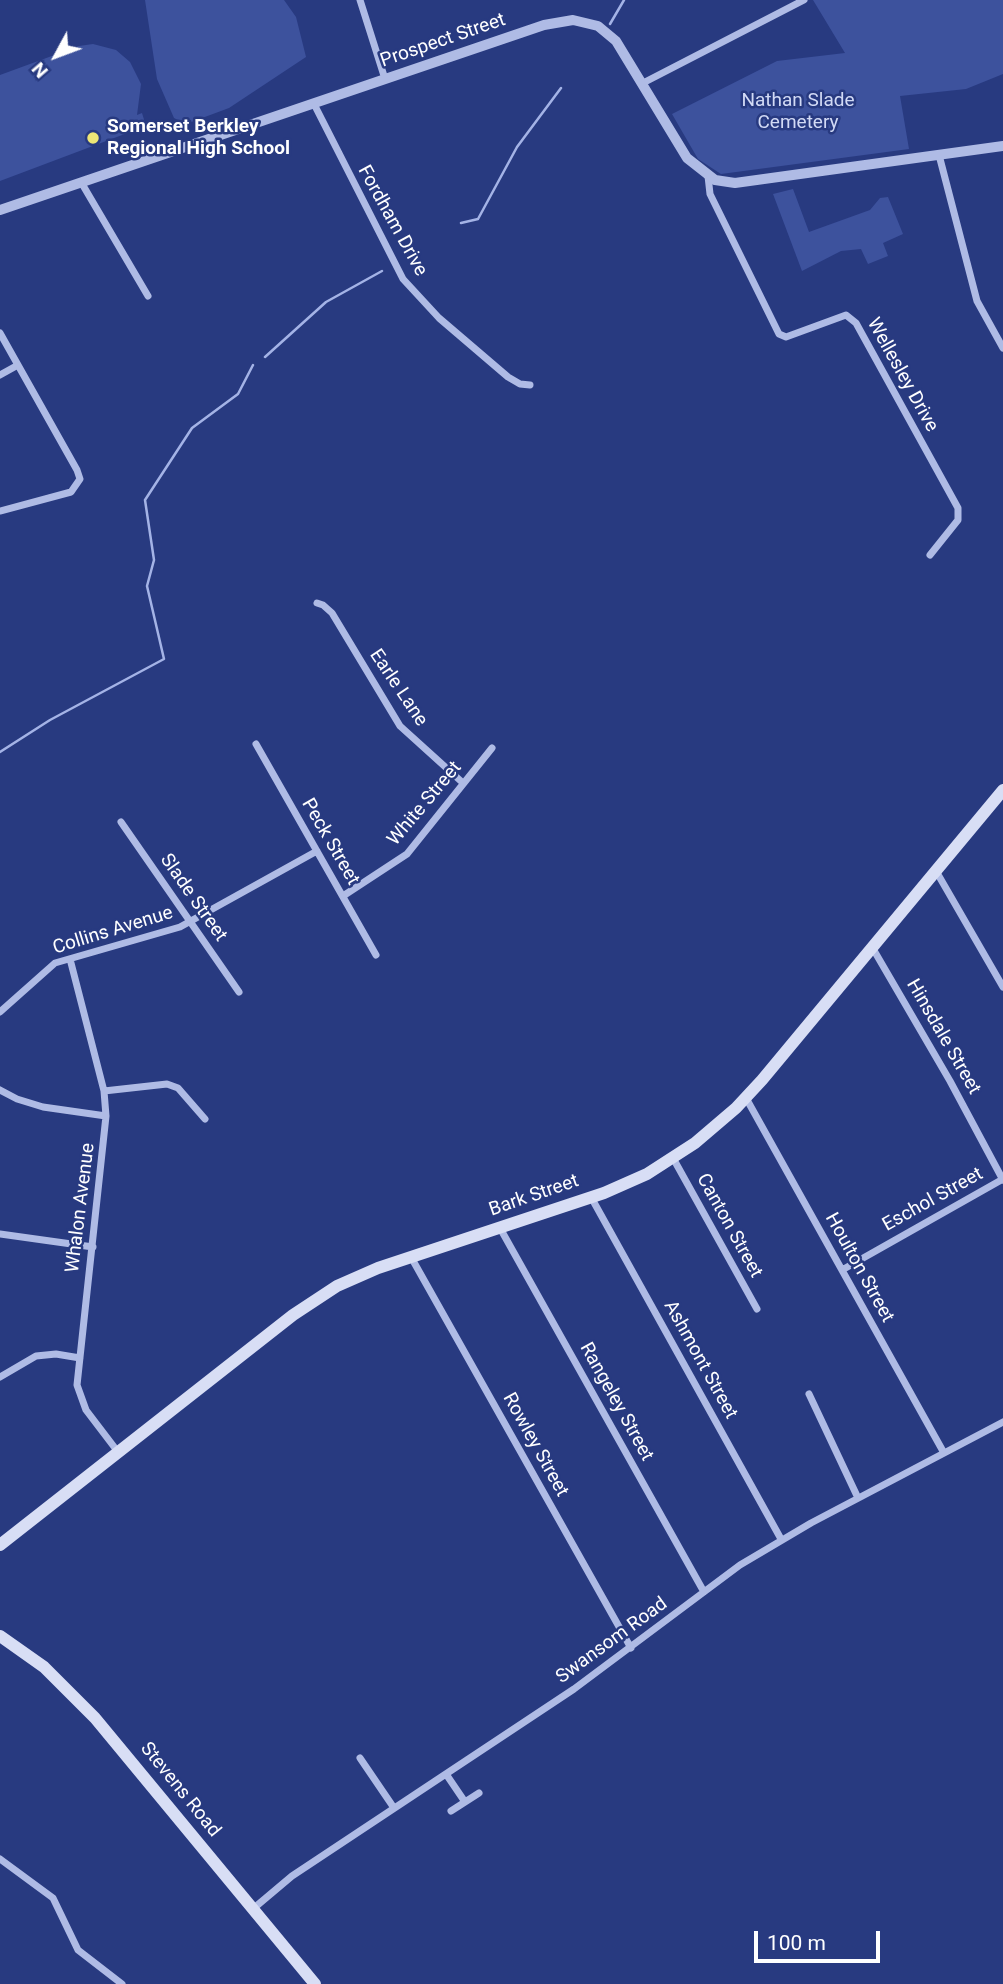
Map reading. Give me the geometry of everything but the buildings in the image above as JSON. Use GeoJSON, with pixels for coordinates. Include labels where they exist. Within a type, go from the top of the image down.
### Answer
{"type":"FeatureCollection","features":[{"type":"Feature","properties":{"kind":"main road","name":"Bark Street"},"geometry":{"type":"LineString","coordinates":[[0,1545],[309,1304],[359,1275],[590,1197],[647,1174],[717,1126],[746,1098],[1002,793]]}},
{"type":"Feature","properties":{"kind":"main road","name":"Stevens Road"},"geometry":{"type":"LineString","coordinates":[[0,1636],[44,1667],[95,1718],[315,1984]]}},
{"type":"Feature","properties":{"kind":"street"},"geometry":{"type":"LineString","coordinates":[[360,0],[385,79]]}},
{"type":"Feature","properties":{"kind":"street"},"geometry":{"type":"LineString","coordinates":[[643,83],[804,0]]}},
{"type":"Feature","properties":{"kind":"street","name":"Prospect Street"},"geometry":{"type":"LineString","coordinates":[[0,210],[544,25],[573,20],[606,32],[616,41],[680,148],[695,166],[708,176]]}},
{"type":"Feature","properties":{"kind":"street","name":"Fordham Drive"},"geometry":{"type":"LineString","coordinates":[[314,104],[391,259],[410,288],[439,318],[508,377],[520,384],[530,385]]}},
{"type":"Feature","properties":{"kind":"street"},"geometry":{"type":"LineString","coordinates":[[708,176],[732,183],[1003,146]]}},
{"type":"Feature","properties":{"kind":"street"},"geometry":{"type":"LineString","coordinates":[[939,155],[977,301],[1001,339],[1003,348]]}},
{"type":"Feature","properties":{"kind":"street","name":"Wellesley Drive"},"geometry":{"type":"LineString","coordinates":[[708,176],[710,194],[782,337],[846,315],[856,323],[958,508],[958,520],[930,555]]}},
{"type":"Feature","properties":{"kind":"street"},"geometry":{"type":"LineString","coordinates":[[81,182],[148,296]]}},
{"type":"Feature","properties":{"kind":"street"},"geometry":{"type":"LineString","coordinates":[[0,333],[80,479],[71,492],[0,512]]}},
{"type":"Feature","properties":{"kind":"street"},"geometry":{"type":"LineString","coordinates":[[0,375],[18,365]]}},
{"type":"Feature","properties":{"kind":"street","name":"Earle Lane"},"geometry":{"type":"LineString","coordinates":[[317,603],[332,613],[400,726],[463,783]]}},
{"type":"Feature","properties":{"kind":"street","name":"Peck Street"},"geometry":{"type":"LineString","coordinates":[[256,744],[376,955]]}},
{"type":"Feature","properties":{"kind":"street","name":"White Street"},"geometry":{"type":"LineString","coordinates":[[343,896],[407,854],[492,748]]}},
{"type":"Feature","properties":{"kind":"street","name":"Slade Street"},"geometry":{"type":"LineString","coordinates":[[121,822],[239,992]]}},
{"type":"Feature","properties":{"kind":"street","name":"Collins Avenue"},"geometry":{"type":"LineString","coordinates":[[0,1012],[44,971],[70,959],[191,922],[317,851]]}},
{"type":"Feature","properties":{"kind":"street"},"geometry":{"type":"LineString","coordinates":[[936,871],[1003,987]]}},
{"type":"Feature","properties":{"kind":"street","name":"Hinsdale Street"},"geometry":{"type":"LineString","coordinates":[[872,947],[950,1081],[1003,1180]]}},
{"type":"Feature","properties":{"kind":"street","name":"Whalon Avenue"},"geometry":{"type":"LineString","coordinates":[[70,959],[104,1091],[106,1116],[77,1385],[80,1400],[118,1452]]}},
{"type":"Feature","properties":{"kind":"street"},"geometry":{"type":"LineString","coordinates":[[104,1091],[167,1084],[178,1088],[205,1119]]}},
{"type":"Feature","properties":{"kind":"street"},"geometry":{"type":"LineString","coordinates":[[0,1090],[17,1099],[43,1107],[106,1116]]}},
{"type":"Feature","properties":{"kind":"street","name":"Houlton Street"},"geometry":{"type":"LineString","coordinates":[[746,1098],[944,1453]]}},
{"type":"Feature","properties":{"kind":"street","name":"Canton Street"},"geometry":{"type":"LineString","coordinates":[[673,1158],[757,1309]]}},
{"type":"Feature","properties":{"kind":"street","name":"Eschol Street"},"geometry":{"type":"LineString","coordinates":[[842,1270],[1003,1180]]}},
{"type":"Feature","properties":{"kind":"street","name":"Ashmont Street"},"geometry":{"type":"LineString","coordinates":[[590,1197],[781,1539]]}},
{"type":"Feature","properties":{"kind":"street","name":"Rangeley Street"},"geometry":{"type":"LineString","coordinates":[[500,1228],[704,1592]]}},
{"type":"Feature","properties":{"kind":"street"},"geometry":{"type":"LineString","coordinates":[[0,1234],[93,1247]]}},
{"type":"Feature","properties":{"kind":"street","name":"Rowley Street"},"geometry":{"type":"LineString","coordinates":[[411,1257],[631,1648]]}},
{"type":"Feature","properties":{"kind":"street"},"geometry":{"type":"LineString","coordinates":[[0,1377],[36,1356],[56,1354],[79,1358]]}},
{"type":"Feature","properties":{"kind":"street"},"geometry":{"type":"LineString","coordinates":[[809,1394],[858,1498]]}},
{"type":"Feature","properties":{"kind":"street","name":"Swansom Road"},"geometry":{"type":"LineString","coordinates":[[254,1908],[292,1876],[631,1648],[704,1592],[781,1539],[1003,1423]]}},
{"type":"Feature","properties":{"kind":"street"},"geometry":{"type":"LineString","coordinates":[[360,1758],[394,1808]]}},
{"type":"Feature","properties":{"kind":"street"},"geometry":{"type":"LineString","coordinates":[[446,1774],[465,1802]]}},
{"type":"Feature","properties":{"kind":"street"},"geometry":{"type":"LineString","coordinates":[[451,1811],[479,1793]]}},
{"type":"Feature","properties":{"kind":"street"},"geometry":{"type":"LineString","coordinates":[[0,1859],[52,1898],[78,1950],[122,1984]]}},
{"type":"Feature","properties":{"kind":"green space"},"geometry":{"type":"Polygon","coordinates":[[[145,0],[284,0],[296,17],[306,57],[229,108],[186,124],[174,118],[157,79],[145,0]]]}},
{"type":"Feature","properties":{"kind":"green space","name":"Nathan Slade Cemetery"},"geometry":{"type":"Polygon","coordinates":[[[813,0],[1003,0],[1003,74],[966,89],[900,96],[909,149],[721,174],[698,159],[672,114],[777,61],[845,53],[813,0]]]}},
{"type":"Feature","properties":{"kind":"green space"},"geometry":{"type":"Polygon","coordinates":[[[93,44],[116,50],[130,62],[141,84],[137,115],[142,113],[146,126],[0,181],[0,75],[79,46],[93,44]]]}},
{"type":"Feature","properties":{"kind":"green space"},"geometry":{"type":"Polygon","coordinates":[[[793,189],[809,232],[870,210],[880,198],[888,197],[903,234],[883,243],[888,256],[868,264],[861,249],[841,251],[802,271],[773,194],[793,189]]]}},
{"type":"Feature","properties":{"kind":"waterway"},"geometry":{"type":"LineString","coordinates":[[610,24],[624,0]]}},
{"type":"Feature","properties":{"kind":"waterway"},"geometry":{"type":"LineString","coordinates":[[461,223],[478,219],[517,147],[561,88]]}},
{"type":"Feature","properties":{"kind":"waterway"},"geometry":{"type":"LineString","coordinates":[[265,357],[326,302],[382,271]]}},
{"type":"Feature","properties":{"kind":"waterway"},"geometry":{"type":"LineString","coordinates":[[0,752],[50,720],[164,659],[147,586],[154,560],[145,500],[192,428],[238,394],[253,365]]}},
{"type":"Feature","properties":{"kind":"place","name":"Somerset Berkley Regional High School"},"geometry":{"type":"Point","coordinates":[93,138]}}]}
